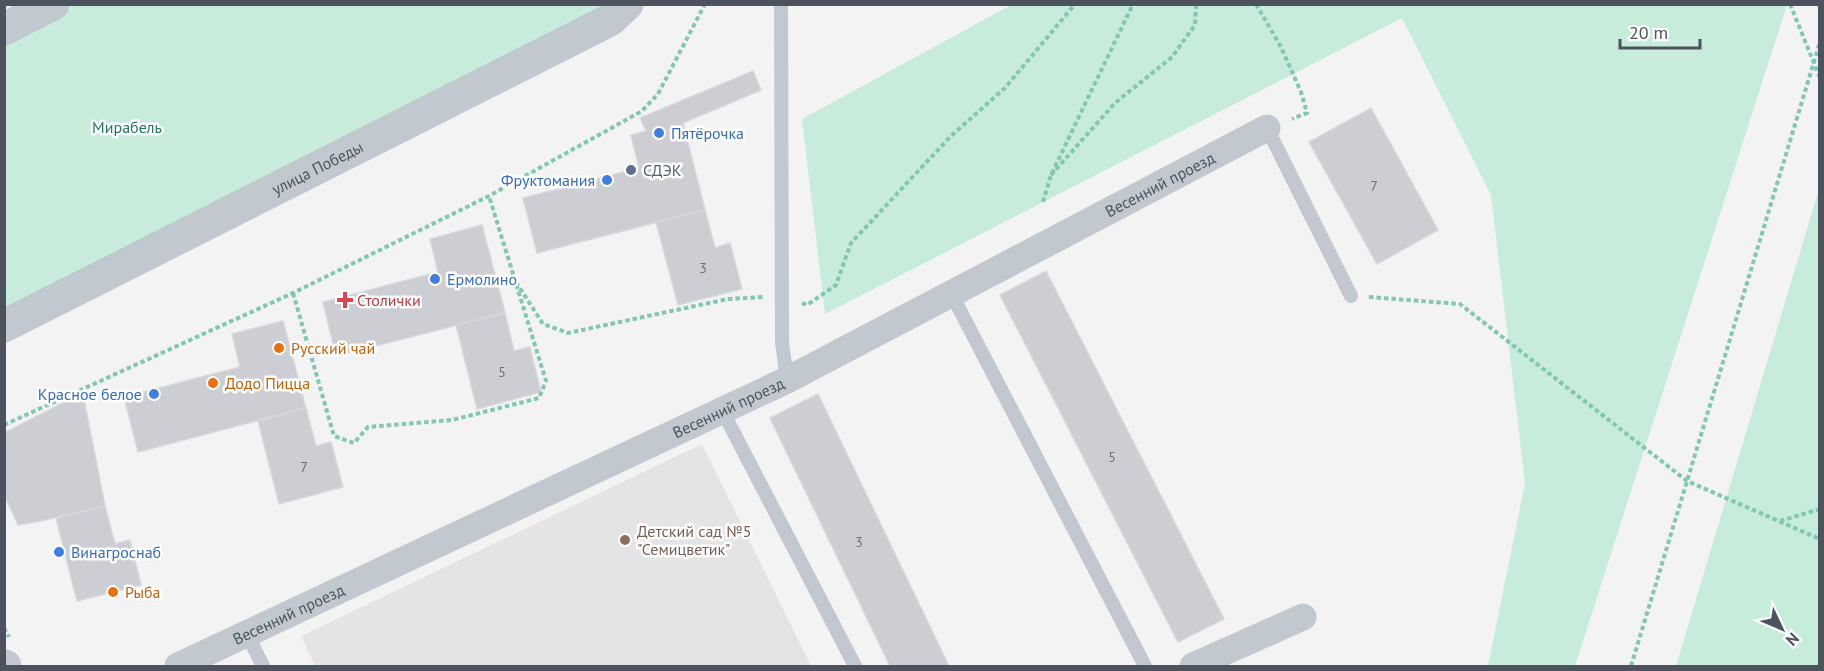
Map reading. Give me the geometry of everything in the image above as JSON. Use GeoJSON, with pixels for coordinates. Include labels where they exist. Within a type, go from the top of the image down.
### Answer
{"type":"FeatureCollection","features":[{"type":"Feature","properties":{"kind":"street"},"geometry":{"type":"LineString","coordinates":[[4,29],[53,4]]}},
{"type":"Feature","properties":{"kind":"street","name":"улица Победы"},"geometry":{"type":"LineString","coordinates":[[4,326],[610,20],[627,4]]}},
{"type":"Feature","properties":{"kind":"street","name":"Весенний проезд"},"geometry":{"type":"LineString","coordinates":[[178,666],[787,380],[1267,128]]}},
{"type":"Feature","properties":{"kind":"street"},"geometry":{"type":"LineString","coordinates":[[1193,666],[1303,617]]}},
{"type":"Feature","properties":{"kind":"lane"},"geometry":{"type":"LineString","coordinates":[[781,4],[782,342],[787,380]]}},
{"type":"Feature","properties":{"kind":"lane"},"geometry":{"type":"LineString","coordinates":[[1267,128],[1351,296]]}},
{"type":"Feature","properties":{"kind":"lane"},"geometry":{"type":"LineString","coordinates":[[952,295],[1145,666]]}},
{"type":"Feature","properties":{"kind":"lane"},"geometry":{"type":"LineString","coordinates":[[722,410],[855,666]]}},
{"type":"Feature","properties":{"kind":"lane"},"geometry":{"type":"LineString","coordinates":[[247,634],[263,666]]}},
{"type":"Feature","properties":{"kind":"path"},"geometry":{"type":"LineString","coordinates":[[4,425],[293,293],[489,196],[642,111],[658,93],[705,4]]}},
{"type":"Feature","properties":{"kind":"path"},"geometry":{"type":"LineString","coordinates":[[516,282],[543,324],[568,333],[728,299],[782,295],[807,305],[836,285],[851,243],[950,137],[1005,88],[1075,4]]}},
{"type":"Feature","properties":{"kind":"path"},"geometry":{"type":"LineString","coordinates":[[1042,202],[1051,175],[1133,4]]}},
{"type":"Feature","properties":{"kind":"path"},"geometry":{"type":"LineString","coordinates":[[1051,175],[1115,103],[1173,57],[1196,25],[1196,4]]}},
{"type":"Feature","properties":{"kind":"path"},"geometry":{"type":"LineString","coordinates":[[1256,4],[1281,46],[1301,92],[1307,113],[1267,128]]}},
{"type":"Feature","properties":{"kind":"path"},"geometry":{"type":"LineString","coordinates":[[1790,4],[1820,78]]}},
{"type":"Feature","properties":{"kind":"path"},"geometry":{"type":"LineString","coordinates":[[1631,666],[1820,42]]}},
{"type":"Feature","properties":{"kind":"path"},"geometry":{"type":"LineString","coordinates":[[293,293],[334,436],[354,443],[368,427],[452,420],[539,398],[546,381],[489,196]]}},
{"type":"Feature","properties":{"kind":"path"},"geometry":{"type":"LineString","coordinates":[[1351,296],[1460,304],[1687,481],[1820,540]]}},
{"type":"Feature","properties":{"kind":"path"},"geometry":{"type":"LineString","coordinates":[[1779,522],[1820,509]]}},
{"type":"Feature","properties":{"kind":"shaded area","name":"Детский сад №5 \"Семицветик\""},"geometry":{"type":"Polygon","coordinates":[[[702,444],[811,666],[315,666],[301,636],[702,444]]]}},
{"type":"Feature","properties":{"kind":"green space","name":"Мирабель"},"geometry":{"type":"Polygon","coordinates":[[[53,4],[627,5],[5,325],[5,29],[53,4]]]}},
{"type":"Feature","properties":{"kind":"green space"},"geometry":{"type":"Polygon","coordinates":[[[1011,5],[1787,5],[1575,666],[1488,666],[1525,483],[1491,195],[1402,18],[825,314],[802,119],[1011,5]]]}},
{"type":"Feature","properties":{"kind":"green space"},"geometry":{"type":"Polygon","coordinates":[[[1819,189],[1819,666],[1676,666],[1819,189]]]}},
{"type":"Feature","properties":{"kind":"building"},"geometry":{"type":"Polygon","coordinates":[[[753,71],[761,90],[683,123],[705,210],[537,253],[523,198],[639,168],[631,135],[646,131],[640,118],[753,71]]]}},
{"type":"Feature","properties":{"kind":"building"},"geometry":{"type":"Polygon","coordinates":[[[1371,108],[1438,230],[1377,264],[1309,142],[1371,108]]]}},
{"type":"Feature","properties":{"kind":"building"},"geometry":{"type":"Polygon","coordinates":[[[705,210],[715,248],[730,243],[742,289],[678,305],[656,222],[705,210]]]}},
{"type":"Feature","properties":{"kind":"building"},"geometry":{"type":"Polygon","coordinates":[[[482,225],[505,313],[336,356],[323,302],[438,272],[430,239],[482,225]]]}},
{"type":"Feature","properties":{"kind":"building"},"geometry":{"type":"Polygon","coordinates":[[[1046,271],[1224,619],[1178,642],[1000,295],[1046,271]]]}},
{"type":"Feature","properties":{"kind":"building"},"geometry":{"type":"Polygon","coordinates":[[[505,313],[514,351],[530,347],[541,392],[477,409],[456,325],[505,313]]]}},
{"type":"Feature","properties":{"kind":"building"},"geometry":{"type":"Polygon","coordinates":[[[283,321],[306,408],[138,452],[124,397],[240,367],[232,334],[283,321]]]}},
{"type":"Feature","properties":{"kind":"building"},"geometry":{"type":"Polygon","coordinates":[[[818,394],[949,666],[890,666],[770,418],[818,394]]]}},
{"type":"Feature","properties":{"kind":"building"},"geometry":{"type":"Polygon","coordinates":[[[72,398],[84,399],[105,506],[18,525],[4,494],[4,433],[72,398]]]}},
{"type":"Feature","properties":{"kind":"building"},"geometry":{"type":"Polygon","coordinates":[[[306,408],[316,446],[331,442],[343,487],[279,504],[258,421],[306,408]]]}},
{"type":"Feature","properties":{"kind":"building"},"geometry":{"type":"Polygon","coordinates":[[[105,506],[115,544],[130,540],[141,585],[77,601],[56,518],[105,506]]]}},
{"type":"Feature","properties":{"kind":"place","name":"Пятёрочка"},"geometry":{"type":"Point","coordinates":[659,133]}},
{"type":"Feature","properties":{"kind":"place","name":"СДЭК"},"geometry":{"type":"Point","coordinates":[631,170]}},
{"type":"Feature","properties":{"kind":"place","name":"Фруктомания"},"geometry":{"type":"Point","coordinates":[607,180]}},
{"type":"Feature","properties":{"kind":"place","name":"Ермолино"},"geometry":{"type":"Point","coordinates":[435,279]}},
{"type":"Feature","properties":{"kind":"place","name":"Столички"},"geometry":{"type":"Point","coordinates":[345,300]}},
{"type":"Feature","properties":{"kind":"place","name":"Русский чай"},"geometry":{"type":"Point","coordinates":[279,348]}},
{"type":"Feature","properties":{"kind":"place","name":"Додо Пицца"},"geometry":{"type":"Point","coordinates":[213,383]}},
{"type":"Feature","properties":{"kind":"place","name":"Красное белое"},"geometry":{"type":"Point","coordinates":[154,394]}},
{"type":"Feature","properties":{"kind":"place","name":"Детский сад №5 \"Семицветик\""},"geometry":{"type":"Point","coordinates":[625,540]}},
{"type":"Feature","properties":{"kind":"place","name":"Винагроснаб"},"geometry":{"type":"Point","coordinates":[59,552]}},
{"type":"Feature","properties":{"kind":"place","name":"Рыба"},"geometry":{"type":"Point","coordinates":[113,592]}}]}
